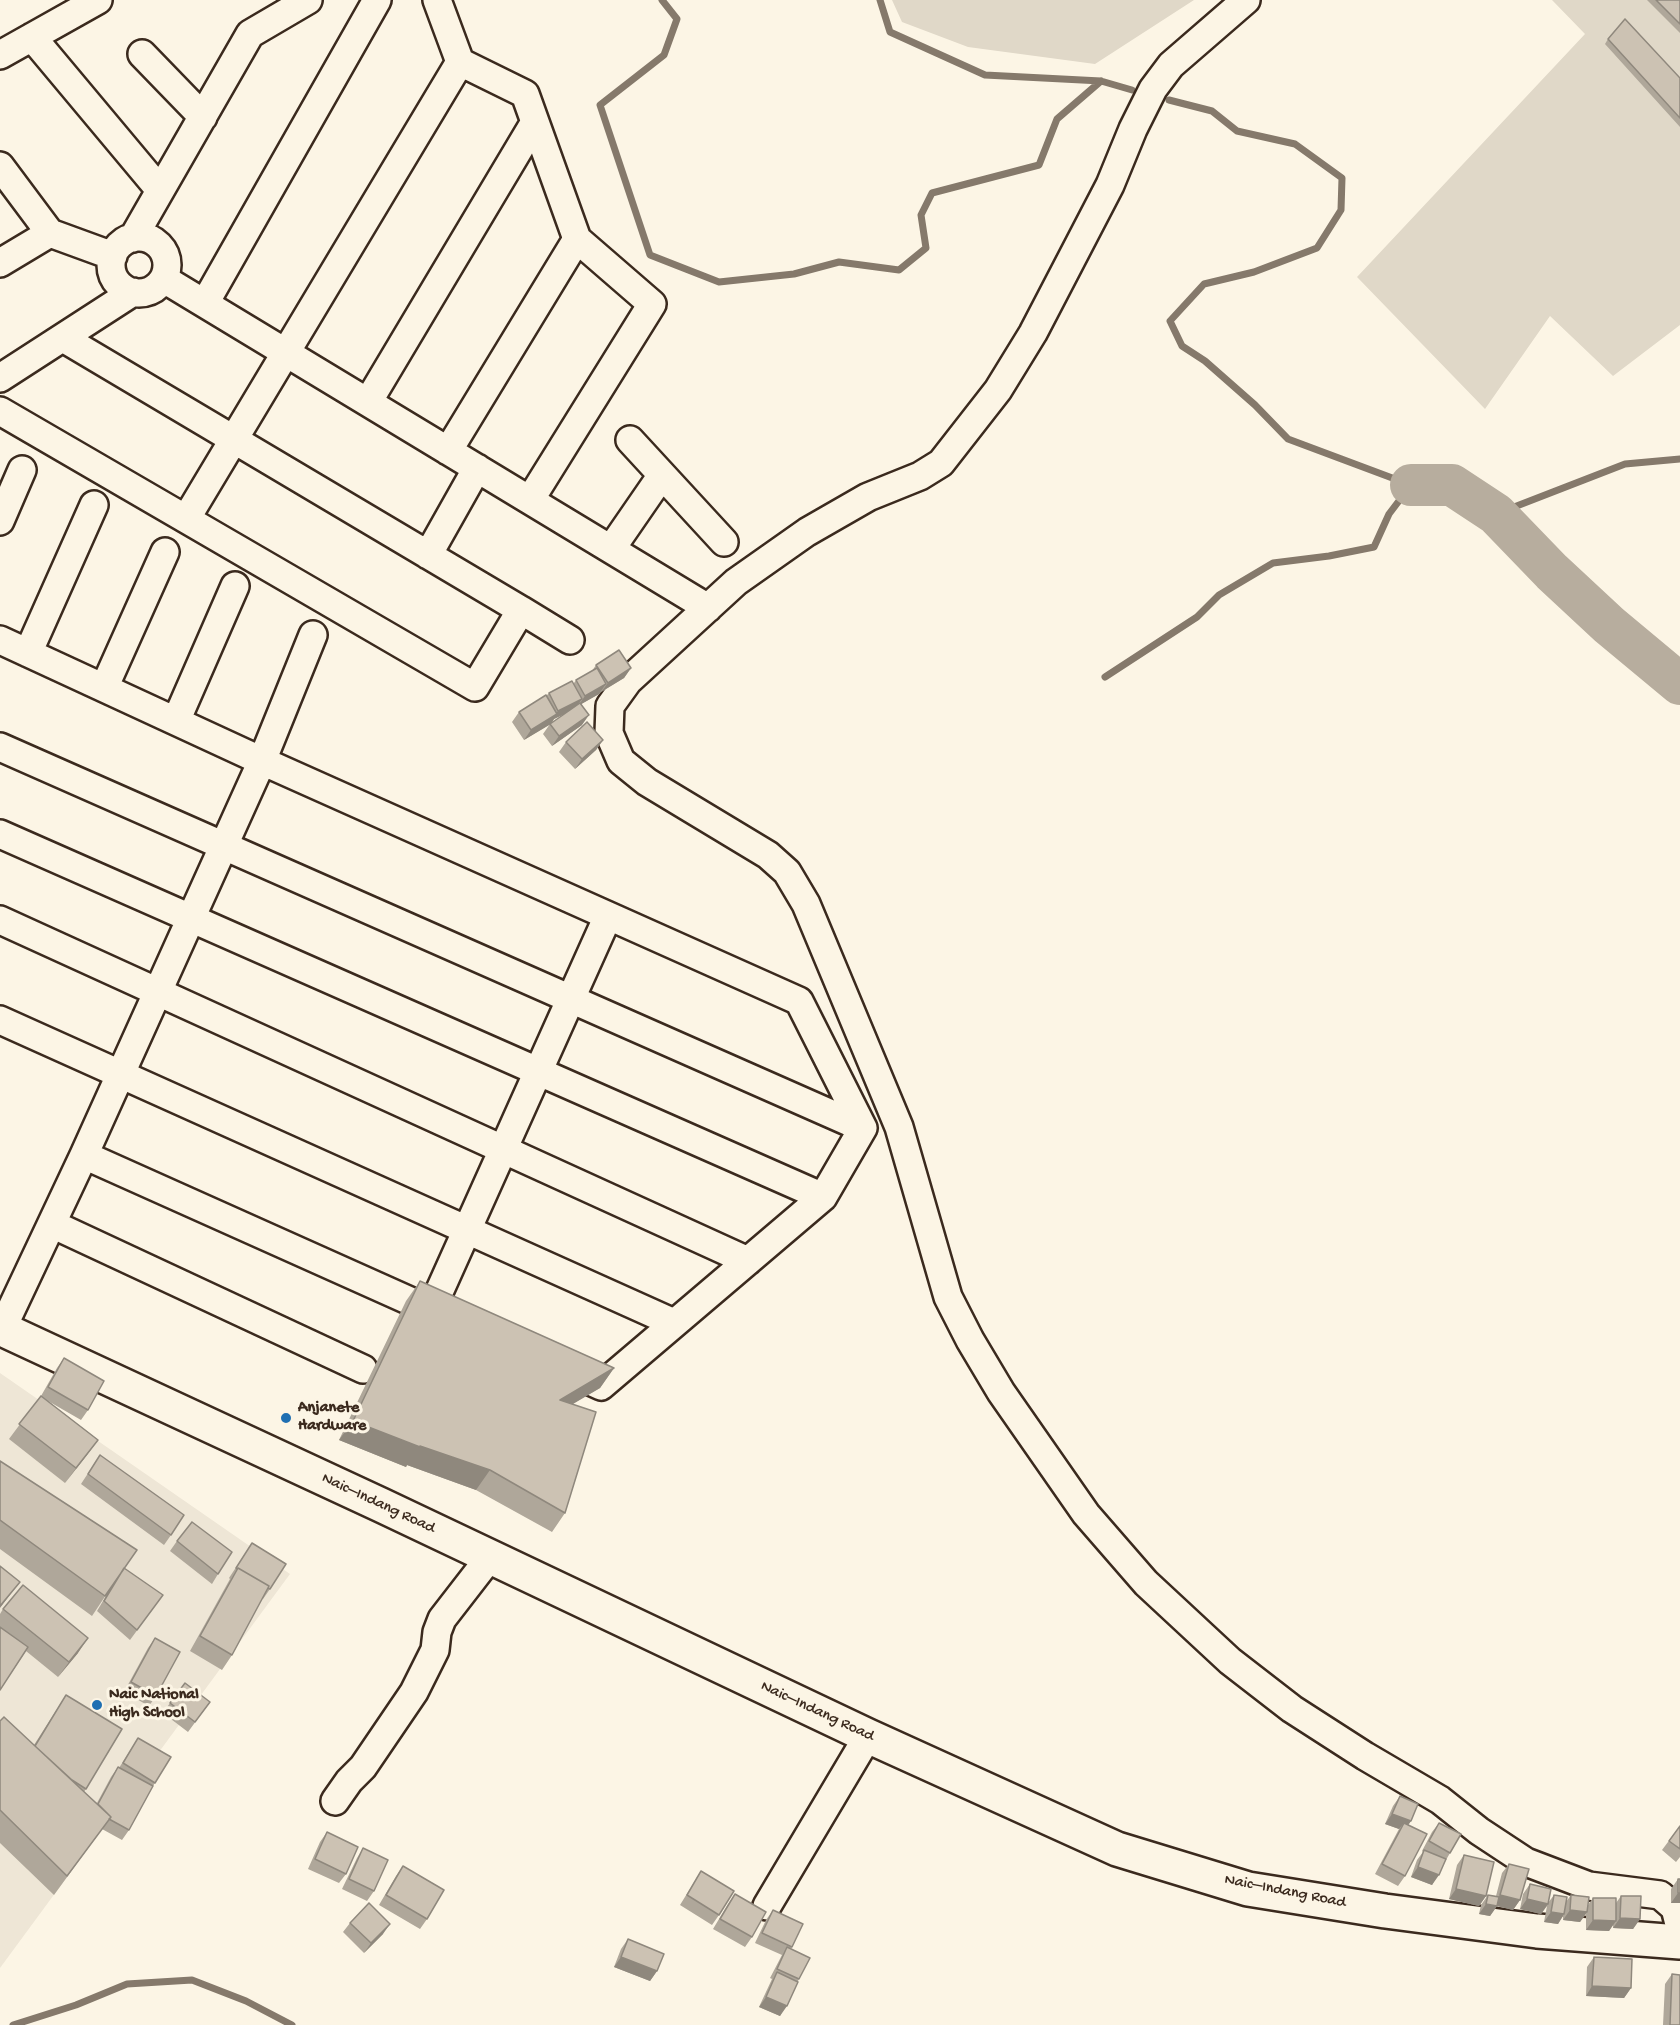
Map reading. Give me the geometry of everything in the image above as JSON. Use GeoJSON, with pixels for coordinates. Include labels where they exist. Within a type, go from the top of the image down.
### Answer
{"type":"FeatureCollection","features":[{"type":"Feature","properties":{"kind":"main road","name":"Naic–Indang Road"},"geometry":{"type":"LineString","coordinates":[[1,1329],[868,1736],[1117,1849],[1248,1889],[1385,1911],[1537,1931],[1680,1942]]}},
{"type":"Feature","properties":{"kind":"street"},"geometry":{"type":"LineString","coordinates":[[0,55],[99,0]]}},
{"type":"Feature","properties":{"kind":"street"},"geometry":{"type":"LineString","coordinates":[[133,238],[152,240],[164,252],[167,261],[164,279],[151,291],[133,292],[118,283],[113,275],[113,256],[117,248],[133,238],[250,34],[308,0]]}},
{"type":"Feature","properties":{"kind":"street"},"geometry":{"type":"LineString","coordinates":[[205,303],[377,0]]}},
{"type":"Feature","properties":{"kind":"street"},"geometry":{"type":"LineString","coordinates":[[437,0],[460,62],[525,94],[577,239],[652,304],[530,500]]}},
{"type":"Feature","properties":{"kind":"street"},"geometry":{"type":"LineString","coordinates":[[1246,0],[1171,65],[1153,89],[1133,129],[1110,185],[1033,333],[998,390],[941,462],[920,476],[868,497],[807,532],[736,582],[627,681],[610,706],[609,733],[621,762],[647,782],[768,855],[787,872],[792,880],[806,904],[898,1127],[948,1297],[1000,1392],[1086,1514],[1155,1590],[1230,1661],[1292,1709],[1365,1756],[1440,1800],[1479,1831],[1527,1862],[1589,1887],[1660,1895],[1675,1908],[1680,1928]]}},
{"type":"Feature","properties":{"kind":"street"},"geometry":{"type":"LineString","coordinates":[[32,37],[160,190]]}},
{"type":"Feature","properties":{"kind":"street"},"geometry":{"type":"LineString","coordinates":[[142,54],[202,117]]}},
{"type":"Feature","properties":{"kind":"street"},"geometry":{"type":"LineString","coordinates":[[186,519],[460,62]]}},
{"type":"Feature","properties":{"kind":"street"},"geometry":{"type":"LineString","coordinates":[[368,402],[535,122]]}},
{"type":"Feature","properties":{"kind":"street"},"geometry":{"type":"LineString","coordinates":[[0,166],[50,233],[113,256]]}},
{"type":"Feature","properties":{"kind":"street"},"geometry":{"type":"LineString","coordinates":[[0,263],[50,233]]}},
{"type":"Feature","properties":{"kind":"street"},"geometry":{"type":"LineString","coordinates":[[448,451],[577,239]]}},
{"type":"Feature","properties":{"kind":"street"},"geometry":{"type":"LineString","coordinates":[[164,279],[708,608]]}},
{"type":"Feature","properties":{"kind":"street"},"geometry":{"type":"LineString","coordinates":[[0,378],[133,292]]}},
{"type":"Feature","properties":{"kind":"street"},"geometry":{"type":"LineString","coordinates":[[63,338],[570,640]]}},
{"type":"Feature","properties":{"kind":"street"},"geometry":{"type":"LineString","coordinates":[[0,411],[475,687],[521,610]]}},
{"type":"Feature","properties":{"kind":"street"},"geometry":{"type":"LineString","coordinates":[[630,440],[724,542]]}},
{"type":"Feature","properties":{"kind":"street"},"geometry":{"type":"LineString","coordinates":[[428,555],[477,468]]}},
{"type":"Feature","properties":{"kind":"street"},"geometry":{"type":"LineString","coordinates":[[0,520],[22,470]]}},
{"type":"Feature","properties":{"kind":"street"},"geometry":{"type":"LineString","coordinates":[[611,549],[662,475]]}},
{"type":"Feature","properties":{"kind":"street"},"geometry":{"type":"LineString","coordinates":[[28,653],[94,505]]}},
{"type":"Feature","properties":{"kind":"street"},"geometry":{"type":"LineString","coordinates":[[104,688],[165,552]]}},
{"type":"Feature","properties":{"kind":"street"},"geometry":{"type":"LineString","coordinates":[[176,721],[235,586]]}},
{"type":"Feature","properties":{"kind":"street"},"geometry":{"type":"LineString","coordinates":[[1,1329],[84,1155],[262,761],[313,635]]}},
{"type":"Feature","properties":{"kind":"street"},"geometry":{"type":"LineString","coordinates":[[0,640],[262,761],[799,1001],[863,1128]]}},
{"type":"Feature","properties":{"kind":"street"},"geometry":{"type":"LineString","coordinates":[[0,747],[863,1128]]}},
{"type":"Feature","properties":{"kind":"street"},"geometry":{"type":"LineString","coordinates":[[0,834],[823,1197]]}},
{"type":"Feature","properties":{"kind":"street"},"geometry":{"type":"LineString","coordinates":[[431,1310],[608,916]]}},
{"type":"Feature","properties":{"kind":"street"},"geometry":{"type":"LineString","coordinates":[[0,920],[747,1261]]}},
{"type":"Feature","properties":{"kind":"street"},"geometry":{"type":"LineString","coordinates":[[0,1020],[674,1323]]}},
{"type":"Feature","properties":{"kind":"street"},"geometry":{"type":"LineString","coordinates":[[550,1363],[601,1386],[823,1197],[863,1128]]}},
{"type":"Feature","properties":{"kind":"street"},"geometry":{"type":"LineString","coordinates":[[84,1155],[461,1323]]}},
{"type":"Feature","properties":{"kind":"street"},"geometry":{"type":"LineString","coordinates":[[52,1224],[363,1369]]}},
{"type":"Feature","properties":{"kind":"street"},"geometry":{"type":"LineString","coordinates":[[335,1801],[349,1781],[363,1767],[414,1692],[435,1650],[437,1632],[442,1619],[490,1557]]}},
{"type":"Feature","properties":{"kind":"street"},"geometry":{"type":"LineString","coordinates":[[767,1906],[868,1736]]}},
{"type":"Feature","properties":{"kind":"shaded area"},"geometry":{"type":"Polygon","coordinates":[[[892,0],[1194,0],[1095,64],[968,47],[902,22],[892,0]]]}},
{"type":"Feature","properties":{"kind":"shaded area"},"geometry":{"type":"Polygon","coordinates":[[[1552,0],[1680,0],[1680,325],[1613,376],[1550,316],[1485,409],[1357,277],[1585,34],[1552,0]]]}},
{"type":"Feature","properties":{"kind":"shaded area","name":"Naic National High School"},"geometry":{"type":"Polygon","coordinates":[[[0,1373],[290,1574],[0,1968],[0,1373]]]}},
{"type":"Feature","properties":{"kind":"building"},"geometry":{"type":"Polygon","coordinates":[[[1656,0],[1680,0],[1680,24],[1656,0]]]}},
{"type":"Feature","properties":{"kind":"building"},"geometry":{"type":"Polygon","coordinates":[[[1625,19],[1680,78],[1680,118],[1608,39],[1625,19]]]}},
{"type":"Feature","properties":{"kind":"building"},"geometry":{"type":"Polygon","coordinates":[[[619,650],[631,668],[608,683],[596,665],[619,650]]]}},
{"type":"Feature","properties":{"kind":"building"},"geometry":{"type":"Polygon","coordinates":[[[597,668],[606,684],[585,696],[576,680],[597,668]]]}},
{"type":"Feature","properties":{"kind":"building"},"geometry":{"type":"Polygon","coordinates":[[[572,681],[582,699],[558,711],[549,693],[572,681]]]}},
{"type":"Feature","properties":{"kind":"building"},"geometry":{"type":"Polygon","coordinates":[[[546,695],[557,714],[531,730],[519,712],[546,695]]]}},
{"type":"Feature","properties":{"kind":"building"},"geometry":{"type":"Polygon","coordinates":[[[580,703],[589,715],[559,736],[550,724],[580,703]]]}},
{"type":"Feature","properties":{"kind":"building"},"geometry":{"type":"Polygon","coordinates":[[[587,722],[603,740],[582,759],[566,742],[587,722]]]}},
{"type":"Feature","properties":{"kind":"building"},"geometry":{"type":"Polygon","coordinates":[[[420,1281],[614,1368],[560,1400],[596,1412],[565,1513],[490,1470],[420,1447],[353,1421],[420,1281]]]}},
{"type":"Feature","properties":{"kind":"building"},"geometry":{"type":"Polygon","coordinates":[[[64,1358],[104,1381],[88,1410],[48,1387],[64,1358]]]}},
{"type":"Feature","properties":{"kind":"building"},"geometry":{"type":"Polygon","coordinates":[[[41,1396],[98,1440],[76,1468],[19,1424],[41,1396]]]}},
{"type":"Feature","properties":{"kind":"building"},"geometry":{"type":"Polygon","coordinates":[[[100,1455],[184,1515],[171,1535],[88,1474],[100,1455]]]}},
{"type":"Feature","properties":{"kind":"building"},"geometry":{"type":"Polygon","coordinates":[[[0,1461],[137,1550],[105,1596],[0,1520],[0,1461]]]}},
{"type":"Feature","properties":{"kind":"building"},"geometry":{"type":"Polygon","coordinates":[[[192,1522],[232,1552],[218,1574],[177,1541],[192,1522]]]}},
{"type":"Feature","properties":{"kind":"building"},"geometry":{"type":"Polygon","coordinates":[[[252,1543],[286,1564],[270,1589],[269,1586],[236,1568],[252,1543]]]}},
{"type":"Feature","properties":{"kind":"building"},"geometry":{"type":"Polygon","coordinates":[[[0,1566],[20,1582],[0,1606],[0,1566]]]}},
{"type":"Feature","properties":{"kind":"building"},"geometry":{"type":"Polygon","coordinates":[[[124,1568],[163,1595],[137,1630],[104,1601],[124,1568]]]}},
{"type":"Feature","properties":{"kind":"building"},"geometry":{"type":"Polygon","coordinates":[[[238,1568],[269,1586],[232,1655],[200,1636],[238,1568]]]}},
{"type":"Feature","properties":{"kind":"building"},"geometry":{"type":"Polygon","coordinates":[[[23,1585],[88,1638],[69,1662],[3,1609],[23,1585]]]}},
{"type":"Feature","properties":{"kind":"building"},"geometry":{"type":"Polygon","coordinates":[[[0,1627],[28,1647],[0,1690],[0,1627]]]}},
{"type":"Feature","properties":{"kind":"building"},"geometry":{"type":"Polygon","coordinates":[[[155,1638],[180,1652],[156,1696],[131,1682],[155,1638]]]}},
{"type":"Feature","properties":{"kind":"building"},"geometry":{"type":"Polygon","coordinates":[[[185,1683],[210,1702],[195,1722],[170,1703],[185,1683]]]}},
{"type":"Feature","properties":{"kind":"building"},"geometry":{"type":"Polygon","coordinates":[[[66,1695],[122,1729],[86,1789],[72,1780],[35,1746],[66,1695]]]}},
{"type":"Feature","properties":{"kind":"building"},"geometry":{"type":"Polygon","coordinates":[[[4,1717],[111,1817],[67,1876],[0,1810],[0,1721],[4,1717]]]}},
{"type":"Feature","properties":{"kind":"building"},"geometry":{"type":"Polygon","coordinates":[[[138,1738],[171,1757],[155,1783],[123,1763],[138,1738]]]}},
{"type":"Feature","properties":{"kind":"building"},"geometry":{"type":"Polygon","coordinates":[[[118,1767],[153,1786],[129,1830],[109,1819],[111,1817],[98,1804],[118,1767]]]}},
{"type":"Feature","properties":{"kind":"building"},"geometry":{"type":"Polygon","coordinates":[[[1400,1796],[1418,1804],[1411,1821],[1392,1814],[1400,1796]]]}},
{"type":"Feature","properties":{"kind":"building"},"geometry":{"type":"Polygon","coordinates":[[[1404,1823],[1427,1834],[1405,1876],[1382,1864],[1404,1823]]]}},
{"type":"Feature","properties":{"kind":"building"},"geometry":{"type":"Polygon","coordinates":[[[1439,1823],[1461,1834],[1450,1853],[1429,1841],[1439,1823]]]}},
{"type":"Feature","properties":{"kind":"building"},"geometry":{"type":"Polygon","coordinates":[[[1680,1826],[1680,1849],[1669,1841],[1680,1826]]]}},
{"type":"Feature","properties":{"kind":"building"},"geometry":{"type":"Polygon","coordinates":[[[327,1832],[358,1847],[346,1874],[315,1859],[327,1832]]]}},
{"type":"Feature","properties":{"kind":"building"},"geometry":{"type":"Polygon","coordinates":[[[363,1848],[388,1860],[374,1891],[349,1879],[363,1848]]]}},
{"type":"Feature","properties":{"kind":"building"},"geometry":{"type":"Polygon","coordinates":[[[1424,1850],[1446,1859],[1439,1875],[1418,1867],[1424,1850]]]}},
{"type":"Feature","properties":{"kind":"building"},"geometry":{"type":"Polygon","coordinates":[[[1464,1855],[1494,1862],[1486,1896],[1456,1889],[1464,1855]]]}},
{"type":"Feature","properties":{"kind":"building"},"geometry":{"type":"Polygon","coordinates":[[[1509,1864],[1529,1869],[1520,1900],[1500,1895],[1509,1864]]]}},
{"type":"Feature","properties":{"kind":"building"},"geometry":{"type":"Polygon","coordinates":[[[403,1866],[444,1890],[427,1919],[386,1895],[403,1866]]]}},
{"type":"Feature","properties":{"kind":"building"},"geometry":{"type":"Polygon","coordinates":[[[701,1871],[734,1891],[719,1915],[687,1895],[701,1871]]]}},
{"type":"Feature","properties":{"kind":"building"},"geometry":{"type":"Polygon","coordinates":[[[1678,1879],[1680,1879],[1680,1893],[1678,1893],[1678,1879]]]}},
{"type":"Feature","properties":{"kind":"building"},"geometry":{"type":"Polygon","coordinates":[[[1530,1884],[1551,1889],[1548,1904],[1527,1899],[1530,1884]]]}},
{"type":"Feature","properties":{"kind":"building"},"geometry":{"type":"Polygon","coordinates":[[[735,1894],[766,1912],[752,1937],[720,1919],[735,1894]]]}},
{"type":"Feature","properties":{"kind":"building"},"geometry":{"type":"Polygon","coordinates":[[[1488,1895],[1499,1897],[1497,1906],[1486,1904],[1488,1895]]]}},
{"type":"Feature","properties":{"kind":"building"},"geometry":{"type":"Polygon","coordinates":[[[1554,1895],[1567,1897],[1564,1914],[1551,1912],[1554,1895]]]}},
{"type":"Feature","properties":{"kind":"building"},"geometry":{"type":"Polygon","coordinates":[[[1571,1895],[1589,1897],[1587,1912],[1570,1910],[1571,1895]]]}},
{"type":"Feature","properties":{"kind":"building"},"geometry":{"type":"Polygon","coordinates":[[[1621,1896],[1641,1896],[1640,1919],[1620,1918],[1621,1896]]]}},
{"type":"Feature","properties":{"kind":"building"},"geometry":{"type":"Polygon","coordinates":[[[1593,1898],[1616,1898],[1616,1921],[1593,1920],[1593,1898]]]}},
{"type":"Feature","properties":{"kind":"building"},"geometry":{"type":"Polygon","coordinates":[[[369,1903],[390,1924],[371,1943],[350,1923],[369,1903]]]}},
{"type":"Feature","properties":{"kind":"building"},"geometry":{"type":"Polygon","coordinates":[[[773,1910],[803,1924],[792,1947],[762,1933],[773,1910]]]}},
{"type":"Feature","properties":{"kind":"building"},"geometry":{"type":"Polygon","coordinates":[[[628,1939],[664,1954],[657,1971],[621,1957],[628,1939]]]}},
{"type":"Feature","properties":{"kind":"building"},"geometry":{"type":"Polygon","coordinates":[[[787,1947],[810,1958],[799,1979],[777,1969],[787,1947]]]}},
{"type":"Feature","properties":{"kind":"building"},"geometry":{"type":"Polygon","coordinates":[[[1594,1957],[1632,1959],[1631,1988],[1592,1986],[1594,1957]]]}},
{"type":"Feature","properties":{"kind":"building"},"geometry":{"type":"Polygon","coordinates":[[[777,1972],[798,1982],[787,2006],[766,1997],[777,1972]]]}},
{"type":"Feature","properties":{"kind":"building"},"geometry":{"type":"Polygon","coordinates":[[[1672,1974],[1680,1975],[1680,2025],[1670,2025],[1672,1974]]]}},
{"type":"Feature","properties":{"kind":"waterway"},"geometry":{"type":"LineString","coordinates":[[662,0],[677,19],[664,55],[600,105],[650,255],[719,282],[794,274],[839,262],[899,270],[926,248],[921,215],[932,193],[1039,165],[1057,119],[1101,81]]}},
{"type":"Feature","properties":{"kind":"waterway"},"geometry":{"type":"LineString","coordinates":[[880,0],[890,32],[985,75],[1101,81],[1132,90]]}},
{"type":"Feature","properties":{"kind":"waterway"},"geometry":{"type":"LineString","coordinates":[[1105,677],[1197,617],[1219,595],[1273,563],[1329,556],[1374,547],[1389,514],[1411,485],[1288,439],[1255,405],[1205,361],[1182,346],[1170,321],[1204,284],[1254,272],[1317,248],[1341,210],[1342,178],[1295,144],[1237,131],[1212,111],[1169,100]]}},
{"type":"Feature","properties":{"kind":"waterway"},"geometry":{"type":"LineString","coordinates":[[1496,514],[1625,464],[1680,459]]}},
{"type":"Feature","properties":{"kind":"waterway"},"geometry":{"type":"LineString","coordinates":[[1411,485],[1452,485],[1496,514],[1552,572],[1609,625],[1680,684]]}},
{"type":"Feature","properties":{"kind":"waterway"},"geometry":{"type":"LineString","coordinates":[[13,2025],[76,2005],[127,1984],[192,1980],[246,2001],[292,2025]]}},
{"type":"Feature","properties":{"kind":"place","name":"Anjanete Hardware"},"geometry":{"type":"Point","coordinates":[286,1418]}},
{"type":"Feature","properties":{"kind":"place","name":"Naic National High School"},"geometry":{"type":"Point","coordinates":[97,1705]}}]}
